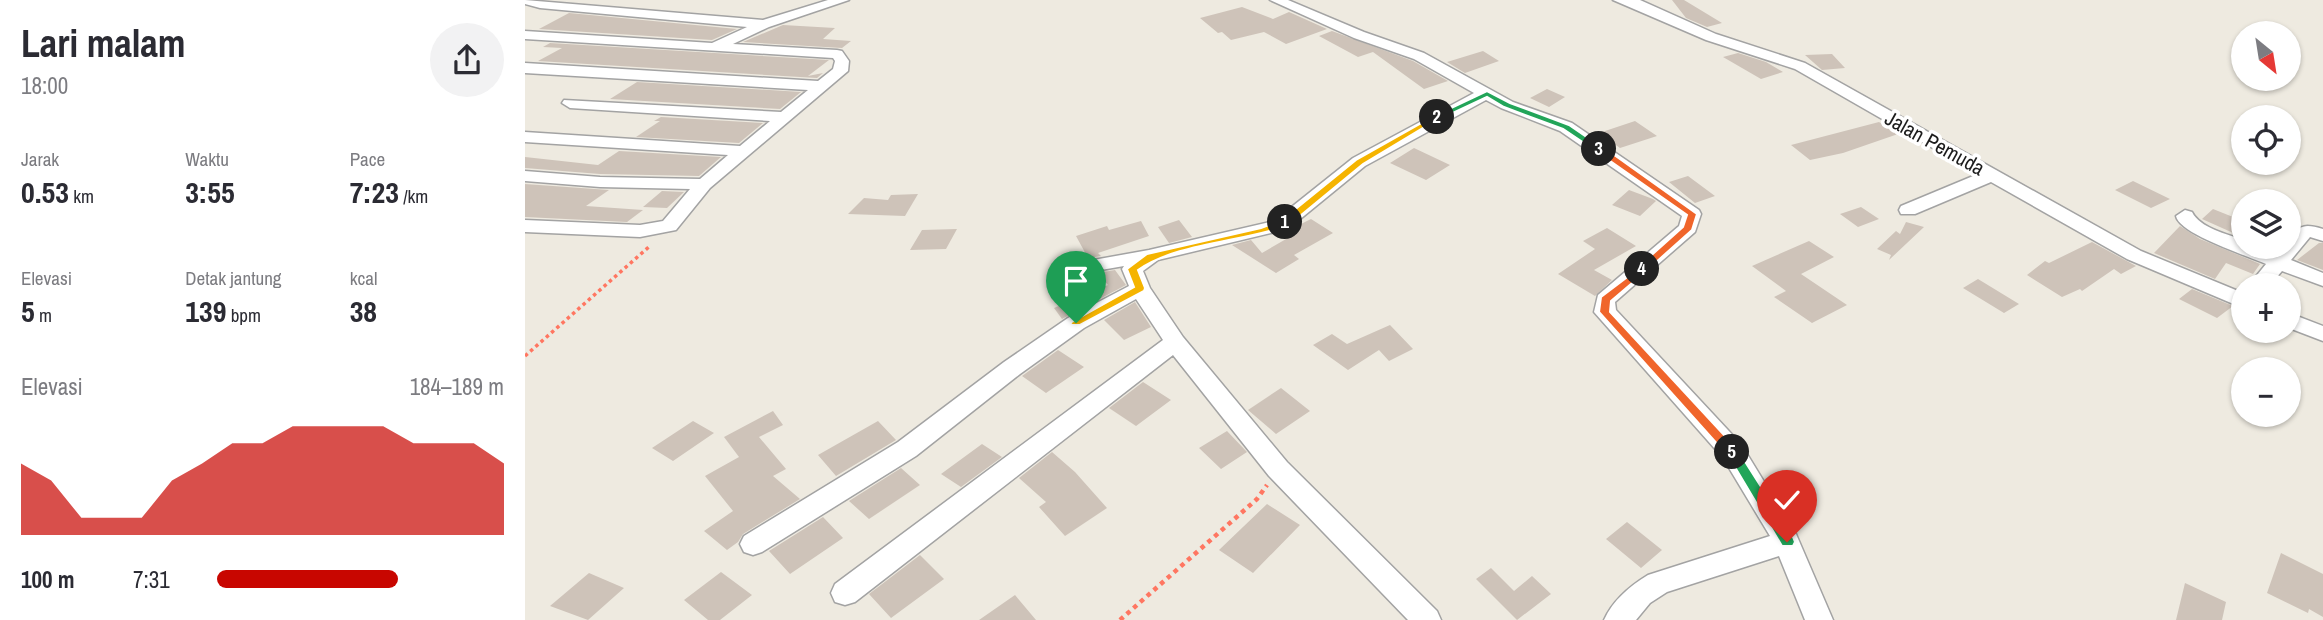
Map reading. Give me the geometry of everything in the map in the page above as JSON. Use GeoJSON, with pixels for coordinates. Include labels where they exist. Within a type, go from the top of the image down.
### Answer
{"type":"FeatureCollection","features":[{"type":"Feature","properties":{"kind":"street"},"geometry":{"type":"LineString","coordinates":[[714,47],[764,24],[842,0]]}},
{"type":"Feature","properties":{"kind":"street"},"geometry":{"type":"LineString","coordinates":[[1277,0],[1419,55],[1507,105],[1566,127],[1692,214],[1688,228],[1605,300],[1605,312],[1732,451],[1787,542],[1819,620]]}},
{"type":"Feature","properties":{"kind":"street","name":"Jalan Pemuda"},"geometry":{"type":"LineString","coordinates":[[1634,1],[1711,37],[1800,66],[2134,255],[2231,296]]}},
{"type":"Feature","properties":{"kind":"street"},"geometry":{"type":"LineString","coordinates":[[527,2],[764,24]]}},
{"type":"Feature","properties":{"kind":"street"},"geometry":{"type":"LineString","coordinates":[[525,35],[837,54],[842,61],[840,71],[704,184],[669,226],[640,231],[525,226]]}},
{"type":"Feature","properties":{"kind":"street"},"geometry":{"type":"LineString","coordinates":[[525,68],[822,86]]}},
{"type":"Feature","properties":{"kind":"street"},"geometry":{"type":"LineString","coordinates":[[1078,268],[1151,256],[1281,225],[1359,162],[1487,93]]}},
{"type":"Feature","properties":{"kind":"street"},"geometry":{"type":"LineString","coordinates":[[570,103],[785,117]]}},
{"type":"Feature","properties":{"kind":"street"},"geometry":{"type":"LineString","coordinates":[[525,137],[743,152]]}},
{"type":"Feature","properties":{"kind":"street"},"geometry":{"type":"LineString","coordinates":[[1908,210],[1992,175]]}},
{"type":"Feature","properties":{"kind":"street"},"geometry":{"type":"LineString","coordinates":[[525,176],[600,182],[704,184]]}},
{"type":"Feature","properties":{"kind":"street"},"geometry":{"type":"LineString","coordinates":[[2185,216],[2185,220],[2201,230],[2323,280]]}},
{"type":"Feature","properties":{"kind":"street"},"geometry":{"type":"LineString","coordinates":[[2269,273],[2306,230],[2323,235]]}},
{"type":"Feature","properties":{"kind":"street"},"geometry":{"type":"LineString","coordinates":[[1151,256],[1132,269],[1140,288],[1175,342],[1278,470],[1427,620]]}},
{"type":"Feature","properties":{"kind":"street"},"geometry":{"type":"LineString","coordinates":[[753,544],[907,449],[1012,368],[1076,323],[1140,288]]}},
{"type":"Feature","properties":{"kind":"street"},"geometry":{"type":"LineString","coordinates":[[2301,325],[2323,334]]}},
{"type":"Feature","properties":{"kind":"street"},"geometry":{"type":"LineString","coordinates":[[845,593],[1175,342]]}},
{"type":"Feature","properties":{"kind":"street"},"geometry":{"type":"LineString","coordinates":[[1618,620],[1640,594],[1658,583],[1787,542]]}},
{"type":"Feature","properties":{"kind":"path"},"geometry":{"type":"LineString","coordinates":[[525,356],[614,279],[669,226]]}},
{"type":"Feature","properties":{"kind":"path"},"geometry":{"type":"LineString","coordinates":[[1120,620],[1257,499],[1278,470]]}},
{"type":"Feature","properties":{"kind":"building"},"geometry":{"type":"Polygon","coordinates":[[[1672,0],[1684,0],[1722,23],[1707,27],[1686,18],[1672,0]]]}},
{"type":"Feature","properties":{"kind":"building"},"geometry":{"type":"Polygon","coordinates":[[[1242,7],[1273,19],[1289,12],[1327,29],[1286,44],[1264,32],[1231,40],[1200,18],[1242,7]]]}},
{"type":"Feature","properties":{"kind":"building"},"geometry":{"type":"Polygon","coordinates":[[[569,13],[737,29],[712,40],[539,29],[569,13]]]}},
{"type":"Feature","properties":{"kind":"building"},"geometry":{"type":"Polygon","coordinates":[[[783,25],[835,28],[823,39],[851,41],[842,48],[743,42],[783,25]]]}},
{"type":"Feature","properties":{"kind":"building"},"geometry":{"type":"Polygon","coordinates":[[[1332,31],[1413,61],[1448,81],[1424,89],[1373,52],[1358,57],[1319,36],[1332,31]]]}},
{"type":"Feature","properties":{"kind":"building"},"geometry":{"type":"Polygon","coordinates":[[[550,43],[829,60],[808,76],[823,73],[817,78],[538,61],[562,48],[543,47],[550,43]]]}},
{"type":"Feature","properties":{"kind":"building"},"geometry":{"type":"Polygon","coordinates":[[[1483,51],[1499,61],[1465,73],[1447,62],[1483,51]]]}},
{"type":"Feature","properties":{"kind":"building"},"geometry":{"type":"Polygon","coordinates":[[[1738,53],[1766,62],[1783,72],[1761,79],[1723,57],[1738,53]]]}},
{"type":"Feature","properties":{"kind":"building"},"geometry":{"type":"Polygon","coordinates":[[[1832,54],[1845,68],[1822,70],[1805,55],[1832,54]]]}},
{"type":"Feature","properties":{"kind":"building"},"geometry":{"type":"Polygon","coordinates":[[[637,82],[801,92],[780,109],[610,99],[637,82]]]}},
{"type":"Feature","properties":{"kind":"building"},"geometry":{"type":"Polygon","coordinates":[[[1547,89],[1565,97],[1549,107],[1530,98],[1547,89]]]}},
{"type":"Feature","properties":{"kind":"building"},"geometry":{"type":"Polygon","coordinates":[[[661,117],[763,123],[739,143],[636,137],[660,121],[654,121],[661,117]]]}},
{"type":"Feature","properties":{"kind":"building"},"geometry":{"type":"Polygon","coordinates":[[[1635,121],[1657,136],[1620,148],[1599,133],[1635,121]]]}},
{"type":"Feature","properties":{"kind":"building"},"geometry":{"type":"Polygon","coordinates":[[[1879,122],[1898,134],[1843,153],[1810,160],[1791,145],[1879,122]]]}},
{"type":"Feature","properties":{"kind":"building"},"geometry":{"type":"Polygon","coordinates":[[[1414,148],[1450,165],[1426,180],[1390,163],[1414,148]]]}},
{"type":"Feature","properties":{"kind":"building"},"geometry":{"type":"Polygon","coordinates":[[[619,151],[721,157],[699,176],[600,174],[525,168],[525,157],[598,165],[619,151]]]}},
{"type":"Feature","properties":{"kind":"building"},"geometry":{"type":"Polygon","coordinates":[[[1688,176],[1715,196],[1695,203],[1669,182],[1688,176]]]}},
{"type":"Feature","properties":{"kind":"building"},"geometry":{"type":"Polygon","coordinates":[[[2133,181],[2170,199],[2151,208],[2115,190],[2133,181]]]}},
{"type":"Feature","properties":{"kind":"building"},"geometry":{"type":"Polygon","coordinates":[[[525,184],[609,190],[586,206],[643,210],[627,222],[525,217],[525,184]]]}},
{"type":"Feature","properties":{"kind":"building"},"geometry":{"type":"Polygon","coordinates":[[[1629,190],[1656,201],[1640,216],[1612,205],[1629,190]]]}},
{"type":"Feature","properties":{"kind":"building"},"geometry":{"type":"Polygon","coordinates":[[[662,191],[684,192],[667,208],[643,207],[662,191]]]}},
{"type":"Feature","properties":{"kind":"building"},"geometry":{"type":"Polygon","coordinates":[[[918,194],[905,216],[848,214],[864,198],[888,200],[891,195],[918,194]]]}},
{"type":"Feature","properties":{"kind":"building"},"geometry":{"type":"Polygon","coordinates":[[[1861,207],[1879,219],[1858,227],[1840,214],[1861,207]]]}},
{"type":"Feature","properties":{"kind":"building"},"geometry":{"type":"Polygon","coordinates":[[[2213,209],[2231,216],[2231,232],[2202,219],[2213,209]]]}},
{"type":"Feature","properties":{"kind":"building"},"geometry":{"type":"Polygon","coordinates":[[[1311,219],[1333,233],[1294,255],[1299,259],[1276,273],[1232,245],[1251,240],[1262,253],[1300,231],[1295,227],[1311,219]]]}},
{"type":"Feature","properties":{"kind":"building"},"geometry":{"type":"Polygon","coordinates":[[[1179,220],[1192,237],[1169,243],[1158,227],[1179,220]]]}},
{"type":"Feature","properties":{"kind":"building"},"geometry":{"type":"Polygon","coordinates":[[[1141,221],[1149,236],[1098,253],[1101,256],[1088,258],[1076,236],[1107,226],[1109,230],[1141,221]]]}},
{"type":"Feature","properties":{"kind":"building"},"geometry":{"type":"Polygon","coordinates":[[[1906,222],[1924,227],[1889,260],[1891,255],[1877,249],[1896,231],[1900,234],[1906,222]]]}},
{"type":"Feature","properties":{"kind":"building"},"geometry":{"type":"Polygon","coordinates":[[[2180,226],[2200,239],[2231,252],[2231,259],[2248,259],[2260,264],[2254,273],[2251,273],[2226,263],[2215,279],[2154,253],[2180,226]]]}},
{"type":"Feature","properties":{"kind":"building"},"geometry":{"type":"Polygon","coordinates":[[[1607,228],[1636,246],[1594,270],[1612,280],[1595,296],[1558,274],[1595,249],[1583,241],[1607,228]]]}},
{"type":"Feature","properties":{"kind":"building"},"geometry":{"type":"Polygon","coordinates":[[[957,229],[946,249],[910,250],[922,230],[957,229]]]}},
{"type":"Feature","properties":{"kind":"building"},"geometry":{"type":"Polygon","coordinates":[[[1809,241],[1834,257],[1801,274],[1847,305],[1812,323],[1774,297],[1786,291],[1752,266],[1809,241]]]}},
{"type":"Feature","properties":{"kind":"building"},"geometry":{"type":"Polygon","coordinates":[[[2092,242],[2136,266],[2121,274],[2114,269],[2082,291],[2080,289],[2062,297],[2027,275],[2045,261],[2049,263],[2092,242]]]}},
{"type":"Feature","properties":{"kind":"building"},"geometry":{"type":"Polygon","coordinates":[[[2319,243],[2323,243],[2323,270],[2297,260],[2319,243]]]}},
{"type":"Feature","properties":{"kind":"building"},"geometry":{"type":"Polygon","coordinates":[[[1115,270],[1126,285],[1062,319],[1054,308],[1108,285],[1097,273],[1115,270]]]}},
{"type":"Feature","properties":{"kind":"building"},"geometry":{"type":"Polygon","coordinates":[[[1978,279],[2019,304],[2004,313],[1963,288],[1978,279]]]}},
{"type":"Feature","properties":{"kind":"building"},"geometry":{"type":"Polygon","coordinates":[[[2192,289],[2231,305],[2231,308],[2217,318],[2179,299],[2192,289]]]}},
{"type":"Feature","properties":{"kind":"building"},"geometry":{"type":"Polygon","coordinates":[[[1135,302],[1151,327],[1124,340],[1104,320],[1135,302]]]}},
{"type":"Feature","properties":{"kind":"building"},"geometry":{"type":"Polygon","coordinates":[[[1390,325],[1413,349],[1389,361],[1379,350],[1348,370],[1313,345],[1332,334],[1347,344],[1390,325]]]}},
{"type":"Feature","properties":{"kind":"building"},"geometry":{"type":"Polygon","coordinates":[[[1058,350],[1084,367],[1046,393],[1022,376],[1058,350]]]}},
{"type":"Feature","properties":{"kind":"building"},"geometry":{"type":"Polygon","coordinates":[[[1143,382],[1171,400],[1136,426],[1109,408],[1143,382]]]}},
{"type":"Feature","properties":{"kind":"building"},"geometry":{"type":"Polygon","coordinates":[[[1281,388],[1310,411],[1276,434],[1248,410],[1281,388]]]}},
{"type":"Feature","properties":{"kind":"building"},"geometry":{"type":"Polygon","coordinates":[[[773,411],[783,425],[759,437],[786,469],[773,476],[800,499],[743,534],[738,542],[727,550],[704,531],[733,511],[705,476],[739,457],[724,437],[773,411]]]}},
{"type":"Feature","properties":{"kind":"building"},"geometry":{"type":"Polygon","coordinates":[[[693,421],[714,433],[673,461],[652,448],[693,421]]]}},
{"type":"Feature","properties":{"kind":"building"},"geometry":{"type":"Polygon","coordinates":[[[878,421],[896,440],[836,476],[818,455],[878,421]]]}},
{"type":"Feature","properties":{"kind":"building"},"geometry":{"type":"Polygon","coordinates":[[[1227,431],[1247,452],[1221,469],[1199,448],[1227,431]]]}},
{"type":"Feature","properties":{"kind":"building"},"geometry":{"type":"Polygon","coordinates":[[[982,444],[1002,457],[961,487],[941,474],[982,444]]]}},
{"type":"Feature","properties":{"kind":"building"},"geometry":{"type":"Polygon","coordinates":[[[1052,452],[1075,472],[1107,508],[1065,536],[1039,507],[1046,502],[1019,478],[1052,452]]]}},
{"type":"Feature","properties":{"kind":"building"},"geometry":{"type":"Polygon","coordinates":[[[901,468],[920,485],[869,519],[849,501],[901,468]]]}},
{"type":"Feature","properties":{"kind":"building"},"geometry":{"type":"Polygon","coordinates":[[[1267,504],[1300,525],[1253,573],[1219,550],[1267,504]]]}},
{"type":"Feature","properties":{"kind":"building"},"geometry":{"type":"Polygon","coordinates":[[[823,517],[843,538],[790,574],[769,551],[823,517]]]}},
{"type":"Feature","properties":{"kind":"building"},"geometry":{"type":"Polygon","coordinates":[[[1627,522],[1662,550],[1641,568],[1606,539],[1627,522]]]}},
{"type":"Feature","properties":{"kind":"building"},"geometry":{"type":"Polygon","coordinates":[[[2281,553],[2323,574],[2323,617],[2309,609],[2308,613],[2267,593],[2281,553]]]}},
{"type":"Feature","properties":{"kind":"building"},"geometry":{"type":"Polygon","coordinates":[[[920,555],[944,579],[891,618],[869,594],[920,555]]]}},
{"type":"Feature","properties":{"kind":"building"},"geometry":{"type":"Polygon","coordinates":[[[1491,568],[1514,591],[1532,576],[1551,594],[1517,620],[1476,579],[1491,568]]]}},
{"type":"Feature","properties":{"kind":"building"},"geometry":{"type":"Polygon","coordinates":[[[721,572],[752,595],[720,620],[708,620],[684,600],[721,572]]]}},
{"type":"Feature","properties":{"kind":"building"},"geometry":{"type":"Polygon","coordinates":[[[589,573],[624,588],[588,620],[550,606],[589,573]]]}},
{"type":"Feature","properties":{"kind":"building"},"geometry":{"type":"Polygon","coordinates":[[[2185,583],[2226,602],[2222,620],[2176,620],[2185,583]]]}},
{"type":"Feature","properties":{"kind":"building"},"geometry":{"type":"Polygon","coordinates":[[[1015,595],[1036,620],[979,620],[1015,595]]]}},
{"type":"Feature","properties":{"kind":"route"},"geometry":{"type":"LineString","coordinates":[[1076,323],[1140,288],[1132,269],[1138,262],[1151,256],[1281,225],[1359,162],[1487,93],[1507,105],[1566,127],[1583,137],[1692,214],[1692,223],[1688,228],[1605,300],[1605,312],[1732,451],[1787,542]]}}]}
